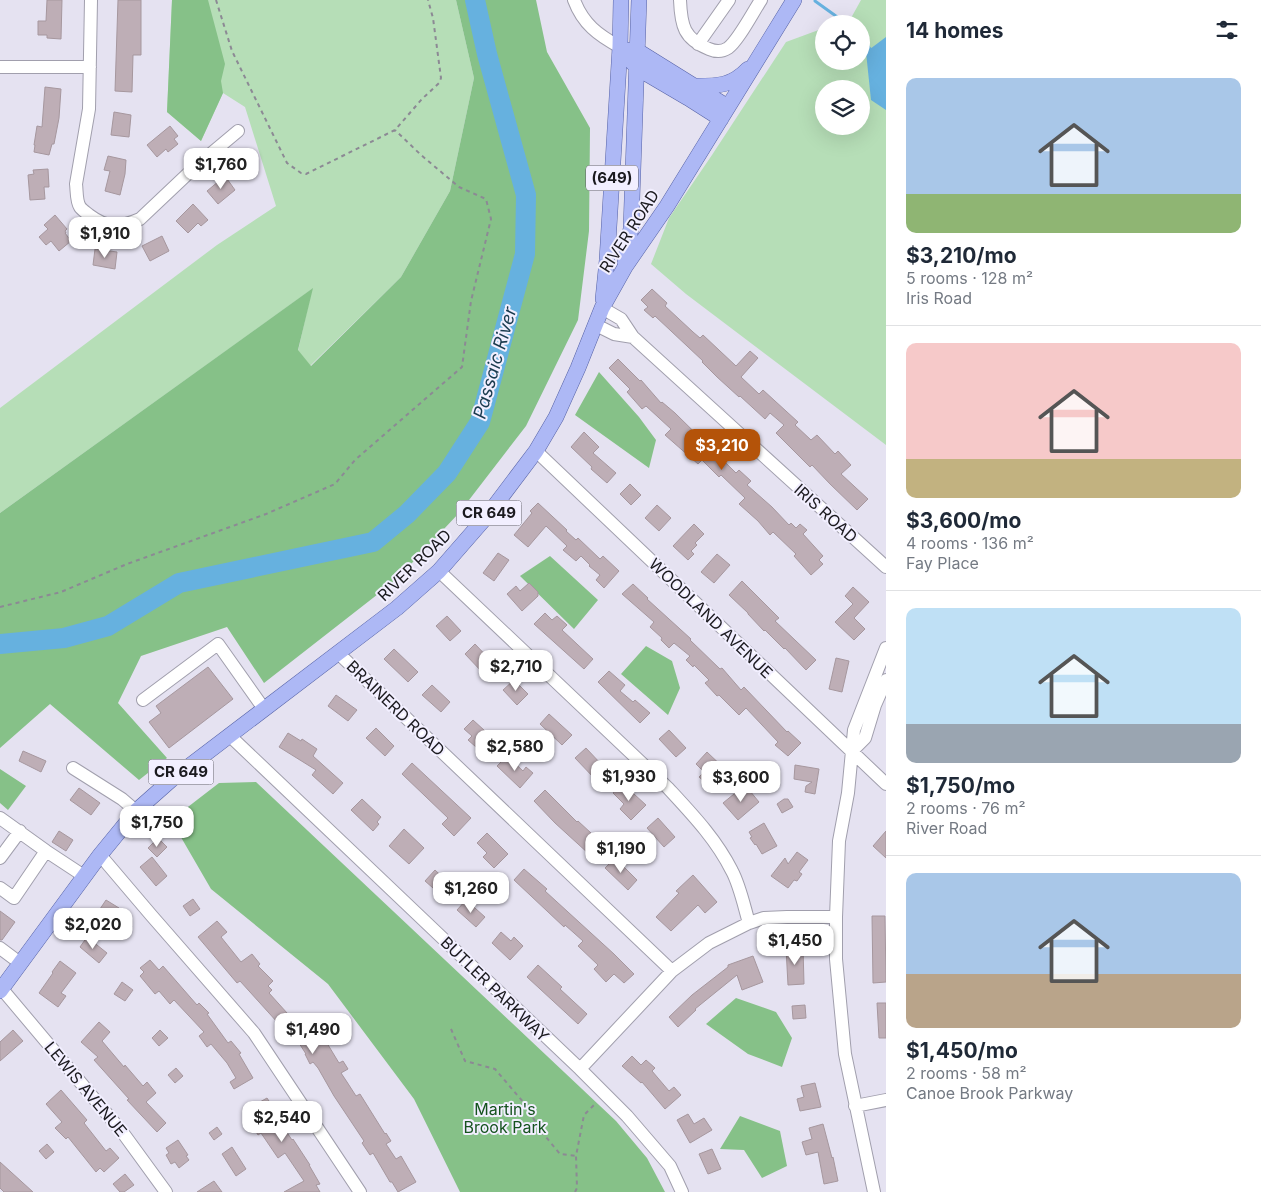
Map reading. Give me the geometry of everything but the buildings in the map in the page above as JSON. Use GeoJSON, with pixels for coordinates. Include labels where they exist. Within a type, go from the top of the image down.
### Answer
{"type":"FeatureCollection","features":[{"type":"Feature","properties":{"kind":"main road"},"geometry":{"type":"LineString","coordinates":[[621,0],[620,47],[637,68],[688,98],[724,113]]}},
{"type":"Feature","properties":{"kind":"main road"},"geometry":{"type":"LineString","coordinates":[[638,52],[639,0]]}},
{"type":"Feature","properties":{"kind":"main road","name":"RIVER ROAD"},"geometry":{"type":"LineString","coordinates":[[1,990],[84,876],[136,811],[171,780],[397,608],[439,571],[487,516],[536,451],[556,416],[602,308],[624,267],[667,206],[794,0]]}},
{"type":"Feature","properties":{"kind":"main road"},"geometry":{"type":"LineString","coordinates":[[620,47],[638,52],[696,86],[724,113]]}},
{"type":"Feature","properties":{"kind":"main road","name":"(649)"},"geometry":{"type":"LineString","coordinates":[[602,308],[608,260],[620,47]]}},
{"type":"Feature","properties":{"kind":"main road","name":"(649)"},"geometry":{"type":"LineString","coordinates":[[624,267],[631,228],[638,52]]}},
{"type":"Feature","properties":{"kind":"main road"},"geometry":{"type":"LineString","coordinates":[[696,86],[718,86],[736,80],[762,53]]}},
{"type":"Feature","properties":{"kind":"street"},"geometry":{"type":"LineString","coordinates":[[91,0],[89,109],[76,184],[80,208],[99,222],[114,226],[129,224],[140,219],[195,167],[238,131]]}},
{"type":"Feature","properties":{"kind":"street"},"geometry":{"type":"LineString","coordinates":[[574,0],[578,12],[589,25],[603,38],[620,47]]}},
{"type":"Feature","properties":{"kind":"street"},"geometry":{"type":"LineString","coordinates":[[680,0],[686,33],[698,44],[718,51],[723,51],[734,42],[761,0]]}},
{"type":"Feature","properties":{"kind":"street"},"geometry":{"type":"LineString","coordinates":[[698,44],[729,0]]}},
{"type":"Feature","properties":{"kind":"street"},"geometry":{"type":"LineString","coordinates":[[0,67],[90,67]]}},
{"type":"Feature","properties":{"kind":"street","name":"IRIS ROAD"},"geometry":{"type":"LineString","coordinates":[[602,308],[622,320],[633,337],[886,568]]}},
{"type":"Feature","properties":{"kind":"street","name":"IRIS ROAD"},"geometry":{"type":"LineString","coordinates":[[596,325],[614,334],[633,337]]}},
{"type":"Feature","properties":{"kind":"street","name":"WOODLAND AVENUE"},"geometry":{"type":"LineString","coordinates":[[536,451],[886,784]]}},
{"type":"Feature","properties":{"kind":"street"},"geometry":{"type":"LineString","coordinates":[[439,571],[681,801],[708,832],[733,872],[749,923]]}},
{"type":"Feature","properties":{"kind":"street"},"geometry":{"type":"LineString","coordinates":[[143,700],[218,644],[264,709]]}},
{"type":"Feature","properties":{"kind":"street"},"geometry":{"type":"LineString","coordinates":[[874,1192],[846,1054],[836,959],[836,917],[839,841],[848,793],[854,730],[886,648]]}},
{"type":"Feature","properties":{"kind":"street","name":"BRAINERD ROAD"},"geometry":{"type":"LineString","coordinates":[[338,652],[672,972]]}},
{"type":"Feature","properties":{"kind":"street"},"geometry":{"type":"LineString","coordinates":[[852,751],[865,738],[886,680]]}},
{"type":"Feature","properties":{"kind":"street","name":"BUTLER PARKWAY"},"geometry":{"type":"LineString","coordinates":[[229,736],[580,1069],[627,1116],[670,1166],[682,1192]]}},
{"type":"Feature","properties":{"kind":"street"},"geometry":{"type":"LineString","coordinates":[[73,768],[122,799],[136,811]]}},
{"type":"Feature","properties":{"kind":"street"},"geometry":{"type":"LineString","coordinates":[[0,818],[46,852],[84,876]]}},
{"type":"Feature","properties":{"kind":"street"},"geometry":{"type":"LineString","coordinates":[[0,858],[20,831]]}},
{"type":"Feature","properties":{"kind":"street"},"geometry":{"type":"LineString","coordinates":[[0,888],[14,898],[46,852]]}},
{"type":"Feature","properties":{"kind":"street"},"geometry":{"type":"LineString","coordinates":[[100,855],[254,1033],[360,1192]]}},
{"type":"Feature","properties":{"kind":"street"},"geometry":{"type":"LineString","coordinates":[[580,1069],[672,972],[709,943],[749,923],[764,918],[836,917]]}},
{"type":"Feature","properties":{"kind":"street"},"geometry":{"type":"LineString","coordinates":[[0,948],[20,963]]}},
{"type":"Feature","properties":{"kind":"street","name":"LEWIS AVENUE"},"geometry":{"type":"LineString","coordinates":[[1,990],[123,1133],[166,1192]]}},
{"type":"Feature","properties":{"kind":"street"},"geometry":{"type":"LineString","coordinates":[[856,1106],[886,1100]]}},
{"type":"Feature","properties":{"kind":"path"},"geometry":{"type":"LineString","coordinates":[[216,0],[232,52],[286,163],[301,173],[306,174],[395,130],[440,81],[433,18],[428,0]]}},
{"type":"Feature","properties":{"kind":"path"},"geometry":{"type":"LineString","coordinates":[[0,606],[61,592],[127,564],[266,514],[335,484],[355,460],[462,367],[471,301],[491,219],[486,199],[459,187],[395,130]]}},
{"type":"Feature","properties":{"kind":"path"},"geometry":{"type":"LineString","coordinates":[[451,1029],[466,1060],[495,1069],[524,1103],[541,1131],[560,1154],[576,1156]]}},
{"type":"Feature","properties":{"kind":"path"},"geometry":{"type":"LineString","coordinates":[[575,1192],[577,1188],[576,1156],[584,1115],[605,1094]]}},
{"type":"Feature","properties":{"kind":"green space"},"geometry":{"type":"Polygon","coordinates":[[[172,0],[456,0],[474,78],[450,191],[401,277],[310,366],[298,351],[312,289],[0,513],[0,408],[217,245],[276,206],[245,107],[223,93],[201,141],[167,112],[172,0]]]}},
{"type":"Feature","properties":{"kind":"green space"},"geometry":{"type":"Polygon","coordinates":[[[172,0],[208,0],[225,64],[221,81],[223,93],[201,141],[167,112],[172,0]]]}},
{"type":"Feature","properties":{"kind":"green space"},"geometry":{"type":"Polygon","coordinates":[[[456,0],[536,0],[547,52],[590,128],[589,231],[578,320],[526,426],[459,513],[396,580],[264,683],[227,627],[141,656],[118,703],[167,758],[139,780],[50,704],[0,748],[0,513],[313,288],[298,350],[311,366],[401,277],[450,191],[474,78],[456,0]]]}},
{"type":"Feature","properties":{"kind":"green space"},"geometry":{"type":"Polygon","coordinates":[[[861,0],[886,0],[886,445],[686,294],[651,264],[669,218],[786,42],[815,31],[815,70],[870,70],[870,15],[853,15],[861,0]]]}},
{"type":"Feature","properties":{"kind":"green space"},"geometry":{"type":"Polygon","coordinates":[[[599,372],[639,417],[656,440],[649,468],[575,415],[599,372]]]}},
{"type":"Feature","properties":{"kind":"green space"},"geometry":{"type":"Polygon","coordinates":[[[550,556],[598,600],[574,629],[520,576],[550,556]]]}},
{"type":"Feature","properties":{"kind":"green space"},"geometry":{"type":"Polygon","coordinates":[[[646,646],[672,661],[680,688],[668,715],[621,674],[646,646]]]}},
{"type":"Feature","properties":{"kind":"green space"},"geometry":{"type":"Polygon","coordinates":[[[0,769],[26,786],[8,810],[0,803],[0,769]]]}},
{"type":"Feature","properties":{"kind":"green space","name":"Martin's Brook Park"},"geometry":{"type":"Polygon","coordinates":[[[256,782],[616,1121],[647,1158],[665,1192],[460,1192],[414,1099],[328,984],[211,889],[171,820],[219,783],[256,782]]]}},
{"type":"Feature","properties":{"kind":"green space"},"geometry":{"type":"Polygon","coordinates":[[[736,998],[776,1012],[792,1038],[782,1067],[748,1054],[706,1024],[736,998]]]}},
{"type":"Feature","properties":{"kind":"green space"},"geometry":{"type":"Polygon","coordinates":[[[740,1116],[780,1131],[787,1166],[762,1178],[744,1150],[720,1149],[740,1116]]]}},
{"type":"Feature","properties":{"kind":"water"},"geometry":{"type":"Polygon","coordinates":[[[886,37],[886,110],[871,100],[868,70],[870,70],[870,49],[886,37]]]}},
{"type":"Feature","properties":{"kind":"waterway","name":"Passaic River"},"geometry":{"type":"LineString","coordinates":[[0,644],[64,638],[108,626],[179,583],[373,542],[407,514],[447,473],[480,422],[525,254],[526,195],[487,54],[475,0]]}},
{"type":"Feature","properties":{"kind":"waterway"},"geometry":{"type":"LineString","coordinates":[[815,1],[834,15]]}}]}
